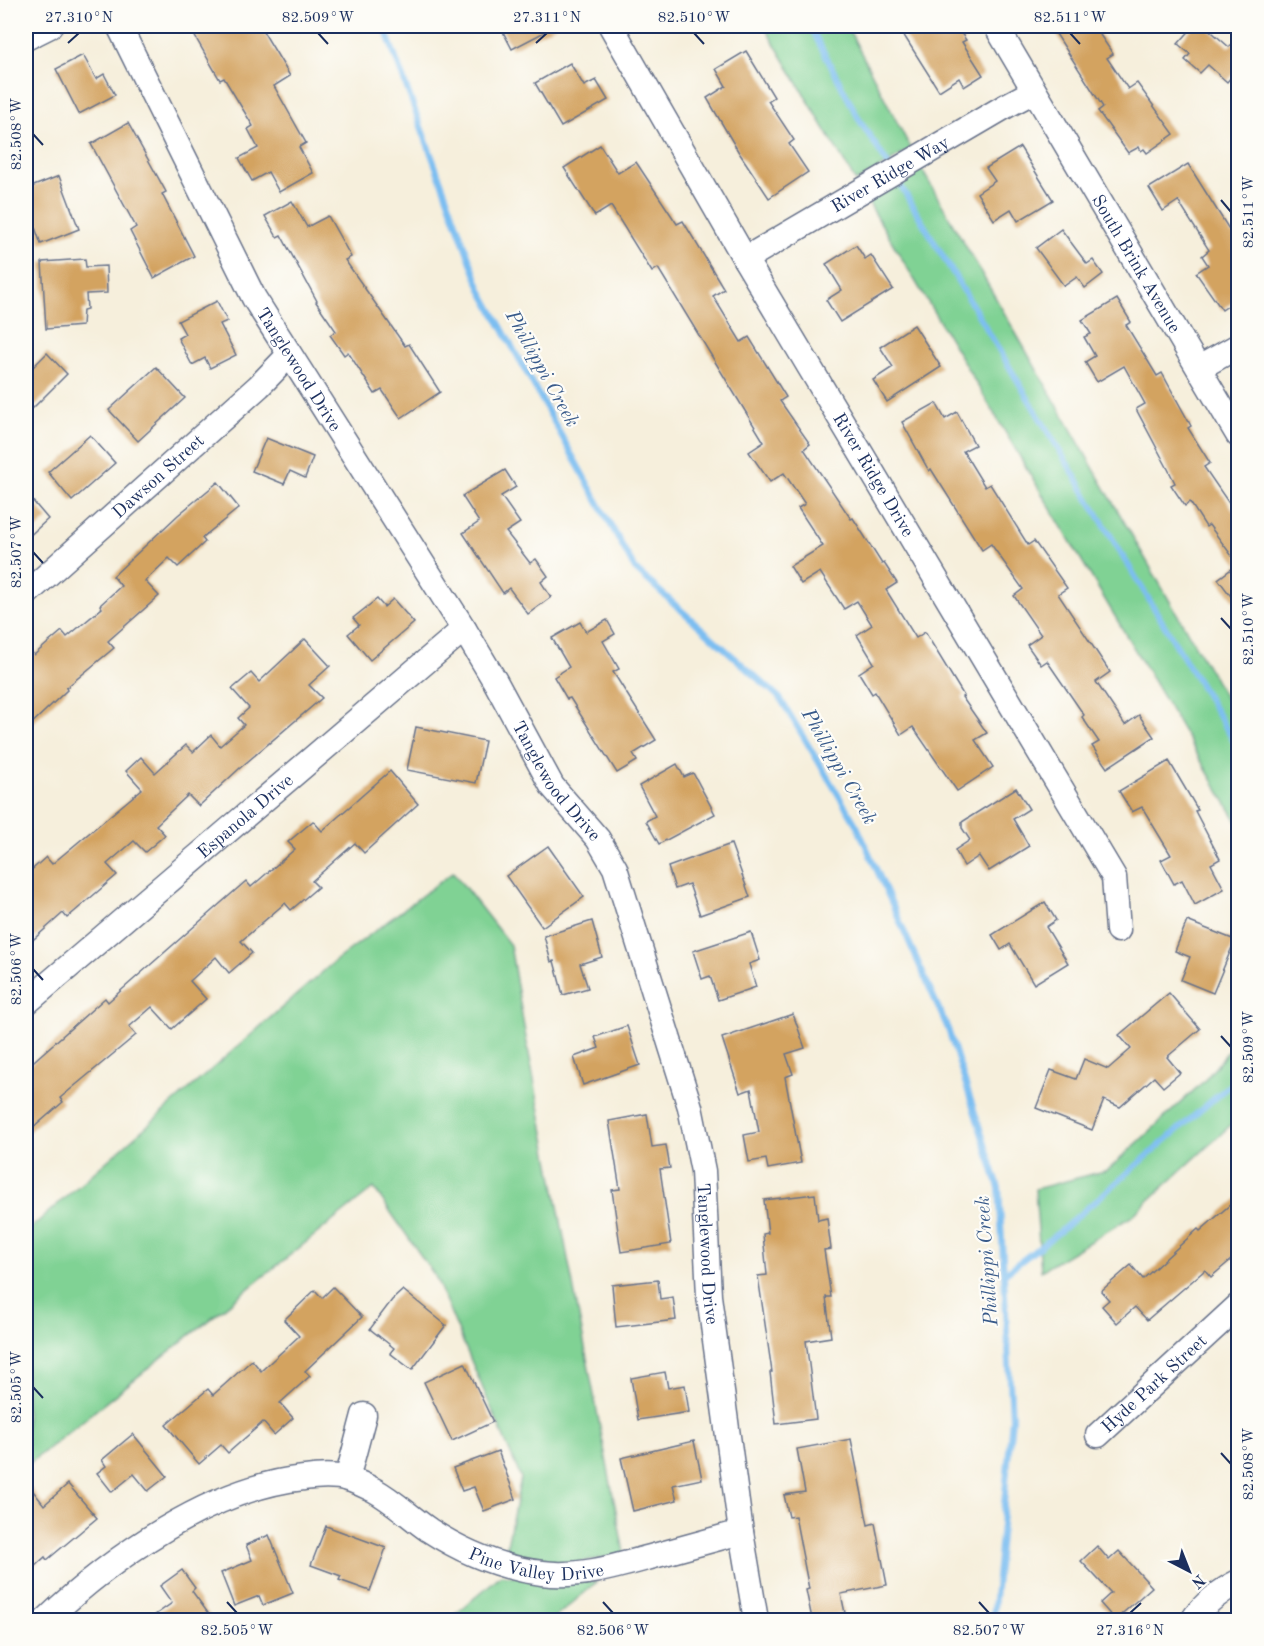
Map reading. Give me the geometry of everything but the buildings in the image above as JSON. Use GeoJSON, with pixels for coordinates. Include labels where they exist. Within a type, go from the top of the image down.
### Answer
{"type":"FeatureCollection","features":[{"type":"Feature","properties":{"kind":"street"},"geometry":{"type":"LineString","coordinates":[[26,38],[51,26]]}},
{"type":"Feature","properties":{"kind":"street","name":"Tanglewood Drive"},"geometry":{"type":"LineString","coordinates":[[119,26],[254,298],[464,629],[552,786],[598,839],[615,867],[698,1136],[703,1172],[709,1296],[741,1532],[756,1620]]}},
{"type":"Feature","properties":{"kind":"street","name":"River Ridge Drive"},"geometry":{"type":"LineString","coordinates":[[611,26],[745,260],[1114,877],[1118,930]]}},
{"type":"Feature","properties":{"kind":"street","name":"South Brink Avenue"},"geometry":{"type":"LineString","coordinates":[[996,26],[1239,435]]}},
{"type":"Feature","properties":{"kind":"street","name":"River Ridge Way"},"geometry":{"type":"LineString","coordinates":[[745,260],[1034,91]]}},
{"type":"Feature","properties":{"kind":"street"},"geometry":{"type":"LineString","coordinates":[[1199,368],[1239,346]]}},
{"type":"Feature","properties":{"kind":"street","name":"Dawson Street"},"geometry":{"type":"LineString","coordinates":[[26,594],[259,386],[289,356]]}},
{"type":"Feature","properties":{"kind":"street","name":"Espanola Drive"},"geometry":{"type":"LineString","coordinates":[[26,1004],[464,629]]}},
{"type":"Feature","properties":{"kind":"street","name":"Hyde Park Street"},"geometry":{"type":"LineString","coordinates":[[1098,1435],[1239,1306]]}},
{"type":"Feature","properties":{"kind":"street"},"geometry":{"type":"LineString","coordinates":[[347,1479],[364,1415]]}},
{"type":"Feature","properties":{"kind":"street","name":"Pine Valley Drive"},"geometry":{"type":"LineString","coordinates":[[46,1620],[109,1566],[174,1524],[239,1494],[284,1480],[316,1476],[347,1479],[374,1490],[427,1529],[459,1548],[496,1563],[543,1573],[593,1571],[741,1532]]}},
{"type":"Feature","properties":{"kind":"street"},"geometry":{"type":"LineString","coordinates":[[1193,1620],[1198,1611],[1230,1586],[1239,1582]]}},
{"type":"Feature","properties":{"kind":"green space"},"geometry":{"type":"Polygon","coordinates":[[[764,26],[847,26],[911,149],[856,182],[764,26]]]}},
{"type":"Feature","properties":{"kind":"green space"},"geometry":{"type":"Polygon","coordinates":[[[921,168],[1238,720],[1238,823],[867,200],[921,168]]]}},
{"type":"Feature","properties":{"kind":"green space"},"geometry":{"type":"Polygon","coordinates":[[[453,872],[510,945],[624,1553],[563,1564],[538,1562],[505,1554],[521,1478],[435,1276],[374,1188],[26,1466],[26,1232],[335,961],[453,872]]]}},
{"type":"Feature","properties":{"kind":"green space"},"geometry":{"type":"Polygon","coordinates":[[[1238,1039],[1238,1116],[1234,1122],[1131,1217],[1041,1271],[1035,1189],[1108,1170],[1205,1080],[1238,1039]]]}},
{"type":"Feature","properties":{"kind":"green space"},"geometry":{"type":"Polygon","coordinates":[[[501,1575],[597,1582],[552,1620],[449,1620],[501,1575]]]}},
{"type":"Feature","properties":{"kind":"waterway","name":"Phillippi Creek"},"geometry":{"type":"LineString","coordinates":[[384,26],[481,290],[635,569],[780,698],[857,826],[948,1029],[999,1188],[1012,1418],[993,1620]]}},
{"type":"Feature","properties":{"kind":"waterway"},"geometry":{"type":"LineString","coordinates":[[810,26],[860,121],[891,169]]}},
{"type":"Feature","properties":{"kind":"waterway"},"geometry":{"type":"LineString","coordinates":[[896,178],[1238,748]]}},
{"type":"Feature","properties":{"kind":"waterway"},"geometry":{"type":"LineString","coordinates":[[1004,1274],[1058,1233],[1238,1078]]}}]}
